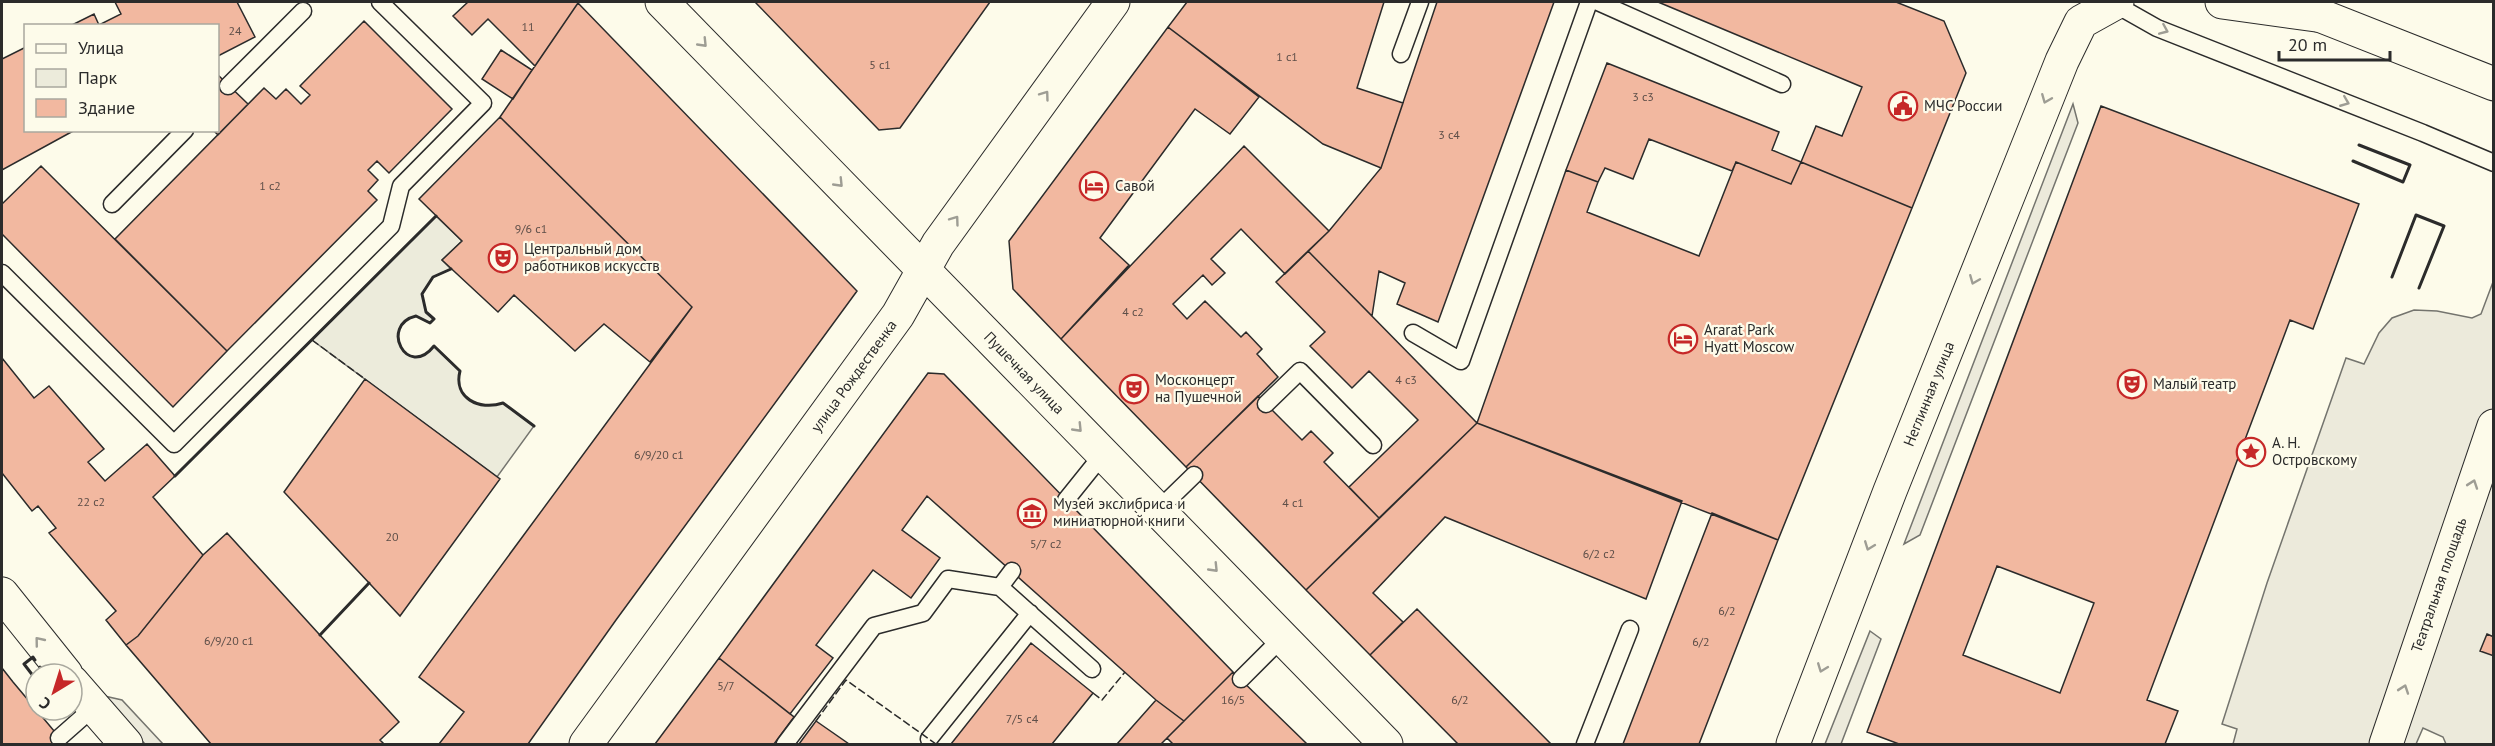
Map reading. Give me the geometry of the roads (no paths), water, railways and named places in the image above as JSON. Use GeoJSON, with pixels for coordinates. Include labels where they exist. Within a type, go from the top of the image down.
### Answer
{"type":"FeatureCollection","features":[{"type":"Feature","properties":{"kind":"street","name":"Пушечная улица"},"geometry":{"type":"LineString","coordinates":[[662,2],[1386,744]]}},
{"type":"Feature","properties":{"kind":"street","name":"улица Рождественка"},"geometry":{"type":"LineString","coordinates":[[586,744],[898,315],[939,244],[1113,2]]}},
{"type":"Feature","properties":{"kind":"street","name":"Неглинная улица"},"geometry":{"type":"LineString","coordinates":[[1794,744],[1890,491],[2068,45],[2081,22],[2113,2]]}},
{"type":"Feature","properties":{"kind":"street"},"geometry":{"type":"LineString","coordinates":[[2222,2],[2321,16]]}},
{"type":"Feature","properties":{"kind":"street"},"geometry":{"type":"LineString","coordinates":[[2286,2],[2493,84]]}},
{"type":"Feature","properties":{"kind":"street","name":"Театральная площадь"},"geometry":{"type":"LineString","coordinates":[[2386,744],[2493,426]]}},
{"type":"Feature","properties":{"kind":"street"},"geometry":{"type":"LineString","coordinates":[[2,594],[56,662]]}},
{"type":"Feature","properties":{"kind":"street"},"geometry":{"type":"LineString","coordinates":[[84,697],[126,744]]}},
{"type":"Feature","properties":{"kind":"lane"},"geometry":{"type":"LineString","coordinates":[[2,273],[174,444],[391,225],[401,186],[483,103],[380,2]]}},
{"type":"Feature","properties":{"kind":"lane"},"geometry":{"type":"LineString","coordinates":[[1401,54],[1420,2]]}},
{"type":"Feature","properties":{"kind":"lane"},"geometry":{"type":"LineString","coordinates":[[1413,333],[1461,361],[1589,2]]}},
{"type":"Feature","properties":{"kind":"lane"},"geometry":{"type":"LineString","coordinates":[[1598,2],[1782,84]]}},
{"type":"Feature","properties":{"kind":"lane"},"geometry":{"type":"LineString","coordinates":[[2113,2],[2157,28],[2423,133],[2493,164]]}},
{"type":"Feature","properties":{"kind":"lane"},"geometry":{"type":"LineString","coordinates":[[228,86],[303,5]]}},
{"type":"Feature","properties":{"kind":"lane"},"geometry":{"type":"LineString","coordinates":[[112,204],[183,132]]}},
{"type":"Feature","properties":{"kind":"lane"},"geometry":{"type":"LineString","coordinates":[[1266,404],[1300,371],[1373,445]]}},
{"type":"Feature","properties":{"kind":"lane"},"geometry":{"type":"LineString","coordinates":[[1066,500],[1102,454]]}},
{"type":"Feature","properties":{"kind":"lane"},"geometry":{"type":"LineString","coordinates":[[1158,510],[1194,475]]}},
{"type":"Feature","properties":{"kind":"lane"},"geometry":{"type":"LineString","coordinates":[[1000,587],[1012,571]]}},
{"type":"Feature","properties":{"kind":"lane"},"geometry":{"type":"LineString","coordinates":[[785,744],[874,626],[923,613],[948,579],[1000,587],[1092,669]]}},
{"type":"Feature","properties":{"kind":"lane"},"geometry":{"type":"LineString","coordinates":[[929,740],[1030,613]]}},
{"type":"Feature","properties":{"kind":"lane"},"geometry":{"type":"LineString","coordinates":[[1585,744],[1630,629]]}},
{"type":"Feature","properties":{"kind":"lane"},"geometry":{"type":"LineString","coordinates":[[1241,680],[1282,638]]}},
{"type":"Feature","properties":{"kind":"lane"},"geometry":{"type":"LineString","coordinates":[[59,738],[93,708]]}},
{"type":"Feature","properties":{"kind":"place","name":"МЧС России"},"geometry":{"type":"Point","coordinates":[1903,106]}},
{"type":"Feature","properties":{"kind":"place","name":"Савой"},"geometry":{"type":"Point","coordinates":[1094,186]}},
{"type":"Feature","properties":{"kind":"place","name":"Центральный дом работников искусств"},"geometry":{"type":"Point","coordinates":[503,258]}},
{"type":"Feature","properties":{"kind":"place","name":"Ararat Park Hyatt Moscow"},"geometry":{"type":"Point","coordinates":[1683,339]}},
{"type":"Feature","properties":{"kind":"place","name":"Малый театр"},"geometry":{"type":"Point","coordinates":[2132,384]}},
{"type":"Feature","properties":{"kind":"place","name":"Москонцерт на Пушечной"},"geometry":{"type":"Point","coordinates":[1134,389]}},
{"type":"Feature","properties":{"kind":"place","name":"А. Н. Островскому"},"geometry":{"type":"Point","coordinates":[2251,452]}},
{"type":"Feature","properties":{"kind":"place","name":"Музей экслибриса и миниатюрной книги"},"geometry":{"type":"Point","coordinates":[1032,513]}}]}
